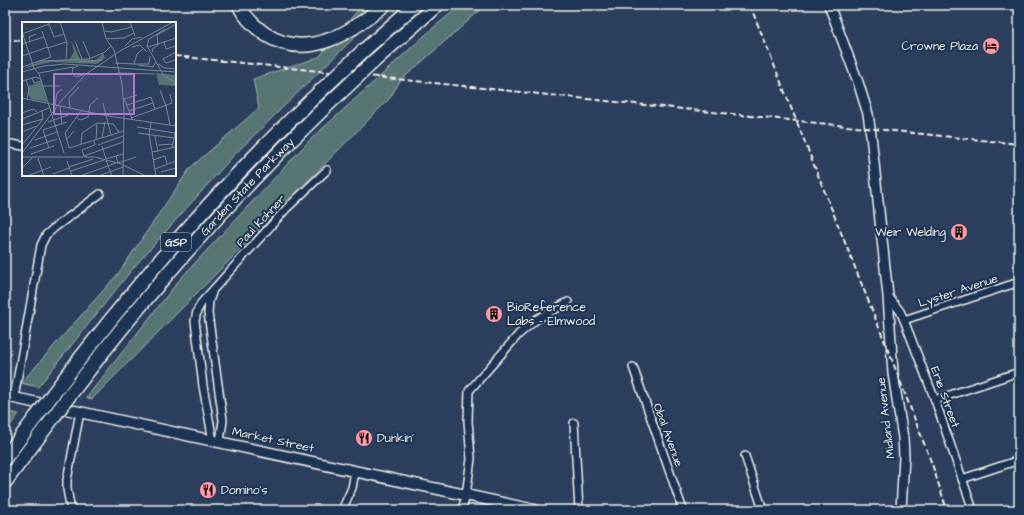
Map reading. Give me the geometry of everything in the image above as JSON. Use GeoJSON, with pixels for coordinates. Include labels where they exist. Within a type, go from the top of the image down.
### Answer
{"type":"FeatureCollection","features":[{"type":"Feature","properties":{"kind":"highway"},"geometry":{"type":"LineString","coordinates":[[239,5],[243,14],[255,27],[270,37],[284,43],[302,45],[319,43],[338,37],[354,29],[384,5]]}},
{"type":"Feature","properties":{"kind":"highway","name":"Garden State Parkway"},"geometry":{"type":"LineString","coordinates":[[5,458],[104,328],[192,224],[250,161],[311,100],[415,5]]}},
{"type":"Feature","properties":{"kind":"highway","name":"Garden State Parkway"},"geometry":{"type":"LineString","coordinates":[[5,482],[118,333],[207,228],[271,160],[320,112],[437,5]]}},
{"type":"Feature","properties":{"kind":"main road","name":"Market Street"},"geometry":{"type":"LineString","coordinates":[[10,397],[535,510]]}},
{"type":"Feature","properties":{"kind":"street","name":"Midland Avenue"},"geometry":{"type":"LineString","coordinates":[[829,5],[858,82],[868,114],[888,296],[893,373],[903,438],[904,458],[902,510]]}},
{"type":"Feature","properties":{"kind":"street"},"geometry":{"type":"LineString","coordinates":[[5,143],[22,146]]}},
{"type":"Feature","properties":{"kind":"street","name":"Paul Kohner"},"geometry":{"type":"LineString","coordinates":[[217,441],[203,386],[195,321],[197,311],[202,302],[287,208],[327,170]]}},
{"type":"Feature","properties":{"kind":"street"},"geometry":{"type":"LineString","coordinates":[[10,397],[41,245],[46,235],[54,228],[100,194]]}},
{"type":"Feature","properties":{"kind":"street","name":"Lyster Avenue"},"geometry":{"type":"LineString","coordinates":[[904,320],[1019,282]]}},
{"type":"Feature","properties":{"kind":"street","name":"Paul Kohner"},"geometry":{"type":"LineString","coordinates":[[213,291],[209,301],[208,313],[222,420],[217,441]]}},
{"type":"Feature","properties":{"kind":"street","name":"Erie Street"},"geometry":{"type":"LineString","coordinates":[[888,296],[900,311],[904,320],[935,400],[973,510]]}},
{"type":"Feature","properties":{"kind":"street"},"geometry":{"type":"LineString","coordinates":[[462,510],[466,495],[471,459],[468,421],[470,392],[476,383],[519,334],[537,319],[568,302]]}},
{"type":"Feature","properties":{"kind":"street","name":"Obal Avenue"},"geometry":{"type":"LineString","coordinates":[[633,367],[683,510]]}},
{"type":"Feature","properties":{"kind":"street"},"geometry":{"type":"LineString","coordinates":[[935,400],[1019,372]]}},
{"type":"Feature","properties":{"kind":"street"},"geometry":{"type":"LineString","coordinates":[[71,510],[67,480],[80,412]]}},
{"type":"Feature","properties":{"kind":"street"},"geometry":{"type":"LineString","coordinates":[[574,423],[580,510]]}},
{"type":"Feature","properties":{"kind":"street"},"geometry":{"type":"LineString","coordinates":[[745,456],[764,510]]}},
{"type":"Feature","properties":{"kind":"street"},"geometry":{"type":"LineString","coordinates":[[962,479],[1019,460]]}},
{"type":"Feature","properties":{"kind":"street"},"geometry":{"type":"LineString","coordinates":[[342,510],[352,488],[355,471]]}},
{"type":"Feature","properties":{"kind":"green space"},"geometry":{"type":"Polygon","coordinates":[[[362,5],[392,5],[363,29],[234,155],[134,267],[38,387],[21,383],[118,274],[190,168],[259,108],[253,79],[319,57],[362,5]]]}},
{"type":"Feature","properties":{"kind":"green space"},"geometry":{"type":"Polygon","coordinates":[[[461,5],[486,5],[400,81],[390,98],[92,399],[86,398],[181,278],[309,141],[433,28],[461,5]]]}},
{"type":"Feature","properties":{"kind":"green space"},"geometry":{"type":"Polygon","coordinates":[[[5,411],[19,414],[5,432],[5,411]]]}},
{"type":"Feature","properties":{"kind":"railway"},"geometry":{"type":"LineString","coordinates":[[750,5],[892,360],[932,464],[947,510]]}},
{"type":"Feature","properties":{"kind":"railway"},"geometry":{"type":"LineString","coordinates":[[5,39],[22,41]]}},
{"type":"Feature","properties":{"kind":"railway"},"geometry":{"type":"LineString","coordinates":[[176,56],[1019,144]]}},
{"type":"Feature","properties":{"kind":"place","name":"Crowne Plaza"},"geometry":{"type":"Point","coordinates":[991,46]}},
{"type":"Feature","properties":{"kind":"place","name":"Weir Welding"},"geometry":{"type":"Point","coordinates":[959,232]}},
{"type":"Feature","properties":{"kind":"place","name":"BioReference Labs - Elmwood"},"geometry":{"type":"Point","coordinates":[494,314]}},
{"type":"Feature","properties":{"kind":"place","name":"Dunkin'"},"geometry":{"type":"Point","coordinates":[364,438]}},
{"type":"Feature","properties":{"kind":"place","name":"Domino's"},"geometry":{"type":"Point","coordinates":[208,490]}}]}
